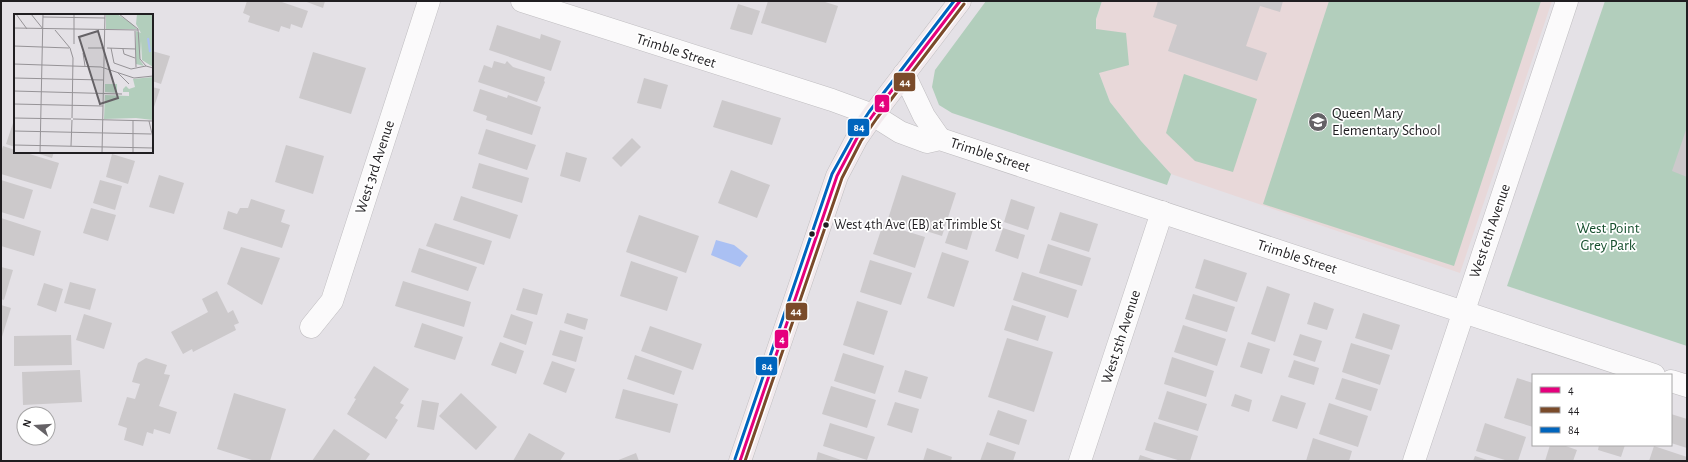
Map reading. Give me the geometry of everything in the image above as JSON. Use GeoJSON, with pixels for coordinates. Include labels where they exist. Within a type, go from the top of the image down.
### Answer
{"type":"FeatureCollection","features":[{"type":"Feature","properties":{"kind":"main road"},"geometry":{"type":"LineString","coordinates":[[740,461],[837,176],[857,138],[873,115],[960,1]]}},
{"type":"Feature","properties":{"kind":"street","name":"West 3rd Avenue"},"geometry":{"type":"LineString","coordinates":[[311,327],[332,301],[430,1]]}},
{"type":"Feature","properties":{"kind":"street","name":"Trimble Street"},"geometry":{"type":"LineString","coordinates":[[522,1],[832,100],[873,115],[900,132],[927,142],[940,139],[1651,374]]}},
{"type":"Feature","properties":{"kind":"street","name":"West 6th Avenue"},"geometry":{"type":"LineString","coordinates":[[1414,461],[1567,1]]}},
{"type":"Feature","properties":{"kind":"street","name":"Trimble Street"},"geometry":{"type":"LineString","coordinates":[[904,74],[924,116],[940,139]]}},
{"type":"Feature","properties":{"kind":"street","name":"West 5th Avenue"},"geometry":{"type":"LineString","coordinates":[[1080,461],[1162,212]]}},
{"type":"Feature","properties":{"kind":"street"},"geometry":{"type":"LineString","coordinates":[[1672,381],[1687,386]]}},
{"type":"Feature","properties":{"kind":"shaded area","name":"Queen Mary Elementary School"},"geometry":{"type":"Polygon","coordinates":[[[1102,1],[1552,1],[1460,273],[1171,174],[1141,141],[1110,102],[1099,73],[1096,19],[1102,1]]]}},
{"type":"Feature","properties":{"kind":"green space"},"geometry":{"type":"Polygon","coordinates":[[[986,1],[1102,1],[1096,19],[1096,29],[1126,33],[1129,65],[1099,73],[1110,102],[1141,141],[1171,174],[1167,185],[952,113],[939,105],[932,87],[935,70],[986,1]]]}},
{"type":"Feature","properties":{"kind":"green space"},"geometry":{"type":"Polygon","coordinates":[[[1329,1],[1541,1],[1454,266],[1263,204],[1329,1]]]}},
{"type":"Feature","properties":{"kind":"green space","name":"West Point Grey Park"},"geometry":{"type":"Polygon","coordinates":[[[1605,1],[1687,1],[1687,346],[1507,286],[1605,1]]]}},
{"type":"Feature","properties":{"kind":"green space"},"geometry":{"type":"Polygon","coordinates":[[[1184,74],[1257,99],[1233,172],[1195,161],[1166,133],[1184,74]]]}},
{"type":"Feature","properties":{"kind":"water"},"geometry":{"type":"Polygon","coordinates":[[[716,240],[734,245],[748,256],[740,267],[711,255],[716,240]]]}},
{"type":"Feature","properties":{"kind":"building"},"geometry":{"type":"Polygon","coordinates":[[[247,1],[279,1],[308,11],[302,28],[291,24],[290,29],[281,26],[279,32],[248,22],[250,16],[243,13],[247,1]]]}},
{"type":"Feature","properties":{"kind":"building"},"geometry":{"type":"Polygon","coordinates":[[[304,1],[325,1],[323,8],[304,1]]]}},
{"type":"Feature","properties":{"kind":"building"},"geometry":{"type":"Polygon","coordinates":[[[768,1],[822,1],[838,6],[826,43],[761,23],[768,1]]]}},
{"type":"Feature","properties":{"kind":"building"},"geometry":{"type":"Polygon","coordinates":[[[1158,1],[1283,1],[1280,12],[1260,6],[1246,46],[1267,53],[1257,81],[1168,51],[1177,25],[1153,17],[1158,1]]]}},
{"type":"Feature","properties":{"kind":"building"},"geometry":{"type":"Polygon","coordinates":[[[738,4],[760,11],[752,35],[730,29],[738,4]]]}},
{"type":"Feature","properties":{"kind":"building"},"geometry":{"type":"Polygon","coordinates":[[[497,25],[540,39],[541,34],[561,41],[551,71],[489,50],[497,25]]]}},
{"type":"Feature","properties":{"kind":"building"},"geometry":{"type":"Polygon","coordinates":[[[153,51],[170,56],[161,84],[153,81],[153,51]]]}},
{"type":"Feature","properties":{"kind":"building"},"geometry":{"type":"Polygon","coordinates":[[[313,52],[366,68],[351,114],[299,98],[313,52]]]}},
{"type":"Feature","properties":{"kind":"building"},"geometry":{"type":"Polygon","coordinates":[[[494,61],[505,64],[507,61],[513,67],[545,77],[545,82],[537,102],[478,82],[484,65],[492,68],[494,61]]]}},
{"type":"Feature","properties":{"kind":"building"},"geometry":{"type":"Polygon","coordinates":[[[644,78],[668,85],[661,109],[637,103],[644,78]]]}},
{"type":"Feature","properties":{"kind":"building"},"geometry":{"type":"Polygon","coordinates":[[[153,87],[160,89],[153,110],[153,87]]]}},
{"type":"Feature","properties":{"kind":"building"},"geometry":{"type":"Polygon","coordinates":[[[480,89],[507,98],[508,95],[541,107],[532,135],[486,120],[487,116],[473,111],[480,89]]]}},
{"type":"Feature","properties":{"kind":"building"},"geometry":{"type":"Polygon","coordinates":[[[722,100],[781,118],[772,145],[713,127],[722,100]]]}},
{"type":"Feature","properties":{"kind":"building"},"geometry":{"type":"Polygon","coordinates":[[[14,120],[14,147],[6,144],[14,120]]]}},
{"type":"Feature","properties":{"kind":"building"},"geometry":{"type":"Polygon","coordinates":[[[1687,127],[1687,177],[1672,171],[1687,127]]]}},
{"type":"Feature","properties":{"kind":"building"},"geometry":{"type":"Polygon","coordinates":[[[486,129],[536,145],[527,170],[478,154],[486,129]]]}},
{"type":"Feature","properties":{"kind":"building"},"geometry":{"type":"Polygon","coordinates":[[[632,138],[641,147],[621,167],[612,158],[632,138]]]}},
{"type":"Feature","properties":{"kind":"building"},"geometry":{"type":"Polygon","coordinates":[[[286,145],[324,156],[313,194],[275,182],[286,145]]]}},
{"type":"Feature","properties":{"kind":"building"},"geometry":{"type":"Polygon","coordinates":[[[3,146],[14,150],[14,153],[26,153],[59,163],[51,189],[1,174],[1,152],[3,146]]]}},
{"type":"Feature","properties":{"kind":"building"},"geometry":{"type":"Polygon","coordinates":[[[566,152],[587,158],[580,182],[560,176],[566,152]]]}},
{"type":"Feature","properties":{"kind":"building"},"geometry":{"type":"Polygon","coordinates":[[[36,153],[54,153],[52,158],[36,153]]]}},
{"type":"Feature","properties":{"kind":"building"},"geometry":{"type":"Polygon","coordinates":[[[112,154],[135,161],[128,184],[106,177],[112,154]]]}},
{"type":"Feature","properties":{"kind":"building"},"geometry":{"type":"Polygon","coordinates":[[[479,163],[529,178],[522,203],[472,188],[479,163]]]}},
{"type":"Feature","properties":{"kind":"building"},"geometry":{"type":"Polygon","coordinates":[[[731,170],[770,185],[757,218],[718,203],[731,170]]]}},
{"type":"Feature","properties":{"kind":"building"},"geometry":{"type":"Polygon","coordinates":[[[159,175],[184,183],[174,214],[149,207],[159,175]]]}},
{"type":"Feature","properties":{"kind":"building"},"geometry":{"type":"Polygon","coordinates":[[[902,175],[956,193],[942,236],[888,219],[902,175]]]}},
{"type":"Feature","properties":{"kind":"building"},"geometry":{"type":"Polygon","coordinates":[[[1,180],[33,190],[24,219],[1,212],[1,180]]]}},
{"type":"Feature","properties":{"kind":"building"},"geometry":{"type":"Polygon","coordinates":[[[100,180],[122,186],[115,210],[93,203],[100,180]]]}},
{"type":"Feature","properties":{"kind":"building"},"geometry":{"type":"Polygon","coordinates":[[[461,196],[518,215],[510,239],[453,220],[461,196]]]}},
{"type":"Feature","properties":{"kind":"building"},"geometry":{"type":"Polygon","coordinates":[[[251,199],[285,210],[281,222],[290,225],[282,248],[223,229],[228,211],[237,214],[240,208],[248,208],[251,199]]]}},
{"type":"Feature","properties":{"kind":"building"},"geometry":{"type":"Polygon","coordinates":[[[1011,199],[1035,207],[1028,230],[1004,222],[1011,199]]]}},
{"type":"Feature","properties":{"kind":"building"},"geometry":{"type":"Polygon","coordinates":[[[91,208],[116,215],[108,241],[83,233],[91,208]]]}},
{"type":"Feature","properties":{"kind":"building"},"geometry":{"type":"Polygon","coordinates":[[[1060,212],[1098,224],[1089,252],[1051,240],[1060,212]]]}},
{"type":"Feature","properties":{"kind":"building"},"geometry":{"type":"Polygon","coordinates":[[[639,215],[699,236],[686,273],[626,252],[639,215]]]}},
{"type":"Feature","properties":{"kind":"building"},"geometry":{"type":"Polygon","coordinates":[[[1,218],[41,231],[34,256],[1,246],[1,218]]]}},
{"type":"Feature","properties":{"kind":"building"},"geometry":{"type":"Polygon","coordinates":[[[953,219],[974,226],[967,250],[945,243],[953,219]]]}},
{"type":"Feature","properties":{"kind":"building"},"geometry":{"type":"Polygon","coordinates":[[[435,223],[492,241],[484,265],[426,246],[435,223]]]}},
{"type":"Feature","properties":{"kind":"building"},"geometry":{"type":"Polygon","coordinates":[[[883,224],[925,237],[915,268],[873,254],[883,224]]]}},
{"type":"Feature","properties":{"kind":"building"},"geometry":{"type":"Polygon","coordinates":[[[1003,228],[1025,235],[1018,259],[995,251],[1003,228]]]}},
{"type":"Feature","properties":{"kind":"building"},"geometry":{"type":"Polygon","coordinates":[[[1048,244],[1091,258],[1082,286],[1039,273],[1048,244]]]}},
{"type":"Feature","properties":{"kind":"building"},"geometry":{"type":"Polygon","coordinates":[[[241,247],[280,258],[262,305],[227,284],[241,247]]]}},
{"type":"Feature","properties":{"kind":"building"},"geometry":{"type":"Polygon","coordinates":[[[419,248],[477,267],[468,291],[411,272],[419,248]]]}},
{"type":"Feature","properties":{"kind":"building"},"geometry":{"type":"Polygon","coordinates":[[[942,252],[969,261],[954,307],[927,298],[942,252]]]}},
{"type":"Feature","properties":{"kind":"building"},"geometry":{"type":"Polygon","coordinates":[[[1204,259],[1247,273],[1237,302],[1195,288],[1204,259]]]}},
{"type":"Feature","properties":{"kind":"building"},"geometry":{"type":"Polygon","coordinates":[[[870,260],[912,273],[901,305],[860,292],[870,260]]]}},
{"type":"Feature","properties":{"kind":"building"},"geometry":{"type":"Polygon","coordinates":[[[631,261],[678,277],[667,311],[620,296],[631,261]]]}},
{"type":"Feature","properties":{"kind":"building"},"geometry":{"type":"Polygon","coordinates":[[[1,267],[13,270],[4,300],[1,299],[1,267]]]}},
{"type":"Feature","properties":{"kind":"building"},"geometry":{"type":"Polygon","coordinates":[[[1022,272],[1077,290],[1068,318],[1013,300],[1022,272]]]}},
{"type":"Feature","properties":{"kind":"building"},"geometry":{"type":"Polygon","coordinates":[[[403,281],[471,302],[464,327],[395,306],[403,281]]]}},
{"type":"Feature","properties":{"kind":"building"},"geometry":{"type":"Polygon","coordinates":[[[70,282],[96,289],[90,310],[64,303],[70,282]]]}},
{"type":"Feature","properties":{"kind":"building"},"geometry":{"type":"Polygon","coordinates":[[[44,283],[63,289],[56,312],[37,305],[44,283]]]}},
{"type":"Feature","properties":{"kind":"building"},"geometry":{"type":"Polygon","coordinates":[[[1267,286],[1290,294],[1275,342],[1251,334],[1267,286]]]}},
{"type":"Feature","properties":{"kind":"building"},"geometry":{"type":"Polygon","coordinates":[[[523,288],[543,294],[537,315],[516,310],[523,288]]]}},
{"type":"Feature","properties":{"kind":"building"},"geometry":{"type":"Polygon","coordinates":[[[217,291],[228,313],[233,310],[239,323],[234,325],[236,330],[193,352],[192,349],[183,354],[171,332],[208,312],[202,299],[217,291]]]}},
{"type":"Feature","properties":{"kind":"building"},"geometry":{"type":"Polygon","coordinates":[[[1193,294],[1235,307],[1227,332],[1185,319],[1193,294]]]}},
{"type":"Feature","properties":{"kind":"building"},"geometry":{"type":"Polygon","coordinates":[[[857,301],[888,311],[874,355],[843,345],[857,301]]]}},
{"type":"Feature","properties":{"kind":"building"},"geometry":{"type":"Polygon","coordinates":[[[1314,302],[1334,309],[1327,330],[1307,324],[1314,302]]]}},
{"type":"Feature","properties":{"kind":"building"},"geometry":{"type":"Polygon","coordinates":[[[1,305],[11,308],[1,340],[1,305]]]}},
{"type":"Feature","properties":{"kind":"building"},"geometry":{"type":"Polygon","coordinates":[[[1012,305],[1046,316],[1038,341],[1004,330],[1012,305]]]}},
{"type":"Feature","properties":{"kind":"building"},"geometry":{"type":"Polygon","coordinates":[[[567,313],[588,319],[585,330],[564,323],[567,313]]]}},
{"type":"Feature","properties":{"kind":"building"},"geometry":{"type":"Polygon","coordinates":[[[1363,313],[1400,325],[1392,350],[1355,338],[1363,313]]]}},
{"type":"Feature","properties":{"kind":"building"},"geometry":{"type":"Polygon","coordinates":[[[84,314],[112,323],[104,349],[76,340],[84,314]]]}},
{"type":"Feature","properties":{"kind":"building"},"geometry":{"type":"Polygon","coordinates":[[[511,314],[533,322],[526,345],[503,337],[511,314]]]}},
{"type":"Feature","properties":{"kind":"building"},"geometry":{"type":"Polygon","coordinates":[[[422,323],[463,337],[455,360],[414,347],[422,323]]]}},
{"type":"Feature","properties":{"kind":"building"},"geometry":{"type":"Polygon","coordinates":[[[1183,325],[1226,339],[1217,366],[1174,352],[1183,325]]]}},
{"type":"Feature","properties":{"kind":"building"},"geometry":{"type":"Polygon","coordinates":[[[650,326],[702,344],[693,370],[641,351],[650,326]]]}},
{"type":"Feature","properties":{"kind":"building"},"geometry":{"type":"Polygon","coordinates":[[[560,330],[583,337],[576,362],[552,355],[560,330]]]}},
{"type":"Feature","properties":{"kind":"building"},"geometry":{"type":"Polygon","coordinates":[[[1300,334],[1322,341],[1315,362],[1293,355],[1300,334]]]}},
{"type":"Feature","properties":{"kind":"building"},"geometry":{"type":"Polygon","coordinates":[[[71,335],[72,365],[14,366],[14,336],[71,335]]]}},
{"type":"Feature","properties":{"kind":"building"},"geometry":{"type":"Polygon","coordinates":[[[1007,338],[1053,352],[1034,412],[988,397],[1007,338]]]}},
{"type":"Feature","properties":{"kind":"building"},"geometry":{"type":"Polygon","coordinates":[[[500,342],[524,351],[516,374],[491,365],[500,342]]]}},
{"type":"Feature","properties":{"kind":"building"},"geometry":{"type":"Polygon","coordinates":[[[1248,342],[1270,349],[1262,374],[1240,367],[1248,342]]]}},
{"type":"Feature","properties":{"kind":"building"},"geometry":{"type":"Polygon","coordinates":[[[1351,343],[1390,355],[1380,385],[1342,372],[1351,343]]]}},
{"type":"Feature","properties":{"kind":"building"},"geometry":{"type":"Polygon","coordinates":[[[843,353],[884,366],[875,394],[834,381],[843,353]]]}},
{"type":"Feature","properties":{"kind":"building"},"geometry":{"type":"Polygon","coordinates":[[[635,355],[682,371],[674,395],[627,379],[635,355]]]}},
{"type":"Feature","properties":{"kind":"building"},"geometry":{"type":"Polygon","coordinates":[[[1172,357],[1214,371],[1206,397],[1164,384],[1172,357]]]}},
{"type":"Feature","properties":{"kind":"building"},"geometry":{"type":"Polygon","coordinates":[[[146,358],[167,365],[164,374],[170,375],[159,406],[177,412],[170,434],[154,429],[153,434],[147,432],[143,446],[124,440],[127,428],[118,425],[127,397],[135,399],[140,384],[132,382],[138,363],[146,358]]]}},
{"type":"Feature","properties":{"kind":"building"},"geometry":{"type":"Polygon","coordinates":[[[1294,360],[1319,368],[1314,385],[1288,377],[1294,360]]]}},
{"type":"Feature","properties":{"kind":"building"},"geometry":{"type":"Polygon","coordinates":[[[552,361],[575,369],[566,393],[543,384],[552,361]]]}},
{"type":"Feature","properties":{"kind":"building"},"geometry":{"type":"Polygon","coordinates":[[[374,366],[409,389],[400,403],[404,405],[395,418],[398,420],[386,439],[347,414],[356,399],[354,398],[374,366]]]}},
{"type":"Feature","properties":{"kind":"building"},"geometry":{"type":"Polygon","coordinates":[[[80,370],[82,402],[23,405],[22,372],[80,370]]]}},
{"type":"Feature","properties":{"kind":"building"},"geometry":{"type":"Polygon","coordinates":[[[905,370],[928,377],[921,399],[898,392],[905,370]]]}},
{"type":"Feature","properties":{"kind":"building"},"geometry":{"type":"Polygon","coordinates":[[[1342,378],[1378,389],[1371,411],[1335,399],[1342,378]]]}},
{"type":"Feature","properties":{"kind":"building"},"geometry":{"type":"Polygon","coordinates":[[[1517,378],[1532,383],[1532,427],[1504,418],[1517,378]]]}},
{"type":"Feature","properties":{"kind":"building"},"geometry":{"type":"Polygon","coordinates":[[[831,386],[876,400],[867,428],[822,414],[831,386]]]}},
{"type":"Feature","properties":{"kind":"building"},"geometry":{"type":"Polygon","coordinates":[[[623,389],[678,404],[670,433],[615,418],[623,389]]]}},
{"type":"Feature","properties":{"kind":"building"},"geometry":{"type":"Polygon","coordinates":[[[1167,391],[1207,404],[1198,431],[1158,419],[1167,391]]]}},
{"type":"Feature","properties":{"kind":"building"},"geometry":{"type":"Polygon","coordinates":[[[234,393],[286,409],[270,461],[255,461],[217,449],[234,393]]]}},
{"type":"Feature","properties":{"kind":"building"},"geometry":{"type":"Polygon","coordinates":[[[461,393],[497,427],[476,450],[439,416],[461,393]]]}},
{"type":"Feature","properties":{"kind":"building"},"geometry":{"type":"Polygon","coordinates":[[[1235,394],[1252,400],[1249,412],[1231,406],[1235,394]]]}},
{"type":"Feature","properties":{"kind":"building"},"geometry":{"type":"Polygon","coordinates":[[[1281,395],[1306,403],[1297,429],[1272,421],[1281,395]]]}},
{"type":"Feature","properties":{"kind":"building"},"geometry":{"type":"Polygon","coordinates":[[[422,400],[439,403],[434,430],[417,427],[422,400]]]}},
{"type":"Feature","properties":{"kind":"building"},"geometry":{"type":"Polygon","coordinates":[[[895,402],[919,409],[912,433],[887,425],[895,402]]]}},
{"type":"Feature","properties":{"kind":"building"},"geometry":{"type":"Polygon","coordinates":[[[1329,403],[1368,416],[1358,447],[1319,434],[1329,403]]]}},
{"type":"Feature","properties":{"kind":"building"},"geometry":{"type":"Polygon","coordinates":[[[998,410],[1027,420],[1019,445],[989,435],[998,410]]]}},
{"type":"Feature","properties":{"kind":"building"},"geometry":{"type":"Polygon","coordinates":[[[1672,414],[1687,419],[1687,448],[1672,443],[1672,414]]]}},
{"type":"Feature","properties":{"kind":"building"},"geometry":{"type":"Polygon","coordinates":[[[1154,422],[1198,436],[1190,461],[1181,461],[1145,450],[1154,422]]]}},
{"type":"Feature","properties":{"kind":"building"},"geometry":{"type":"Polygon","coordinates":[[[830,423],[875,437],[867,460],[823,446],[830,423]]]}},
{"type":"Feature","properties":{"kind":"building"},"geometry":{"type":"Polygon","coordinates":[[[1485,423],[1526,437],[1518,461],[1508,461],[1476,451],[1485,423]]]}},
{"type":"Feature","properties":{"kind":"building"},"geometry":{"type":"Polygon","coordinates":[[[334,429],[370,454],[365,461],[312,461],[334,429]]]}},
{"type":"Feature","properties":{"kind":"building"},"geometry":{"type":"Polygon","coordinates":[[[529,433],[565,453],[560,461],[513,461],[529,433]]]}},
{"type":"Feature","properties":{"kind":"building"},"geometry":{"type":"Polygon","coordinates":[[[1313,438],[1352,451],[1349,461],[1306,461],[1313,438]]]}},
{"type":"Feature","properties":{"kind":"building"},"geometry":{"type":"Polygon","coordinates":[[[987,442],[1016,452],[1013,461],[980,461],[987,442]]]}},
{"type":"Feature","properties":{"kind":"building"},"geometry":{"type":"Polygon","coordinates":[[[1550,446],[1566,446],[1577,450],[1573,461],[1545,461],[1550,446]]]}},
{"type":"Feature","properties":{"kind":"building"},"geometry":{"type":"Polygon","coordinates":[[[1599,446],[1625,446],[1621,457],[1598,450],[1599,446]]]}},
{"type":"Feature","properties":{"kind":"building"},"geometry":{"type":"Polygon","coordinates":[[[1654,446],[1687,457],[1687,461],[1649,461],[1654,446]]]}},
{"type":"Feature","properties":{"kind":"building"},"geometry":{"type":"Polygon","coordinates":[[[927,448],[952,457],[951,461],[923,461],[927,448]]]}},
{"type":"Feature","properties":{"kind":"building"},"geometry":{"type":"Polygon","coordinates":[[[818,452],[844,461],[816,461],[818,452]]]}},
{"type":"Feature","properties":{"kind":"building"},"geometry":{"type":"Polygon","coordinates":[[[636,453],[639,461],[616,461],[636,453]]]}},
{"type":"Feature","properties":{"kind":"building"},"geometry":{"type":"Polygon","coordinates":[[[1140,455],[1158,461],[1138,461],[1140,455]]]}},
{"type":"Feature","properties":{"kind":"building"},"geometry":{"type":"Polygon","coordinates":[[[1475,456],[1490,461],[1473,461],[1475,456]]]}},
{"type":"Feature","properties":{"kind":"transit line","name":"84"},"geometry":{"type":"LineString","coordinates":[[735,459],[832,174],[853,136],[869,112],[954,1]]}},
{"type":"Feature","properties":{"kind":"transit line","name":"4"},"geometry":{"type":"LineString","coordinates":[[740,461],[837,176],[857,138],[873,115],[960,1]]}},
{"type":"Feature","properties":{"kind":"transit line","name":"44"},"geometry":{"type":"LineString","coordinates":[[745,461],[842,178],[861,141],[877,118],[964,4]]}},
{"type":"Feature","properties":{"kind":"place","name":"Queen Mary Elementary School"},"geometry":{"type":"Point","coordinates":[1318,122]}},
{"type":"Feature","properties":{"kind":"place","name":"West 4th Ave (EB) at Trimble St"},"geometry":{"type":"Point","coordinates":[826,225]}}]}
